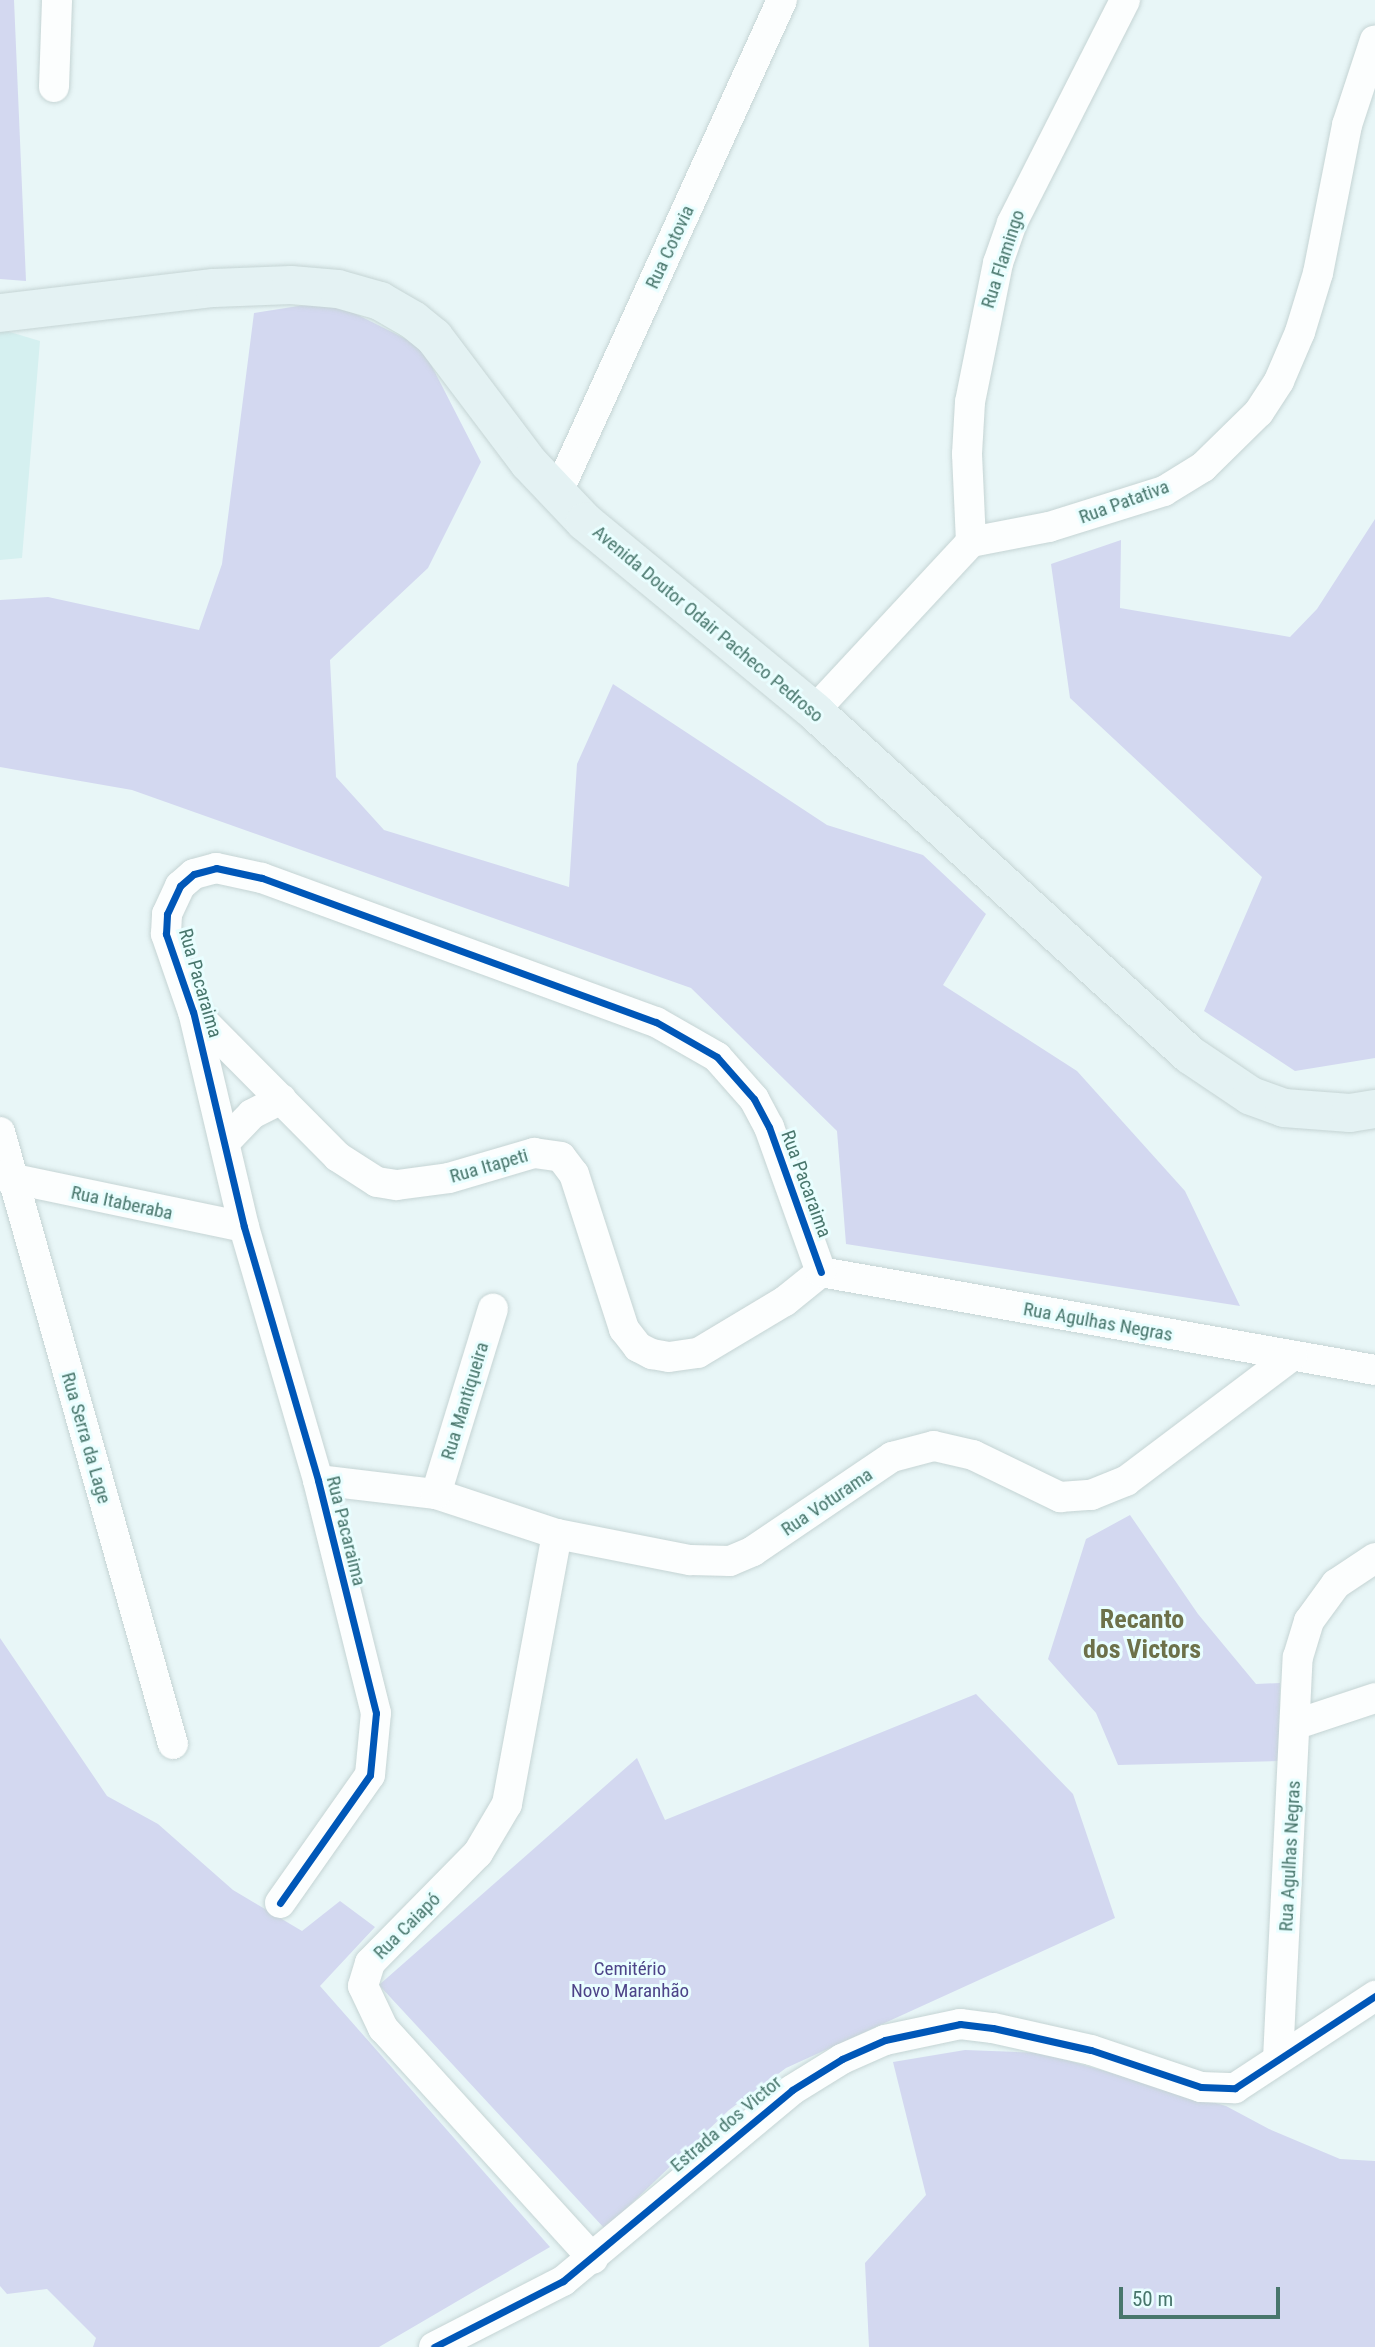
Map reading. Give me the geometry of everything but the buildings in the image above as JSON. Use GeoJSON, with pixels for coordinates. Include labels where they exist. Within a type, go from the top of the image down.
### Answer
{"type":"FeatureCollection","features":[{"type":"Feature","properties":{"kind":"main road","name":"Avenida Doutor Odair Pacheco Pedroso"},"geometry":{"type":"LineString","coordinates":[[0,313],[215,288],[291,285],[338,289],[380,302],[433,337],[556,494],[585,522],[814,711],[1190,1055],[1251,1096],[1283,1108],[1350,1112],[1375,1109]]}},
{"type":"Feature","properties":{"kind":"street"},"geometry":{"type":"LineString","coordinates":[[54,87],[57,0]]}},
{"type":"Feature","properties":{"kind":"street","name":"Rua Cotovia"},"geometry":{"type":"LineString","coordinates":[[556,494],[782,0]]}},
{"type":"Feature","properties":{"kind":"street","name":"Rua Flamingo"},"geometry":{"type":"LineString","coordinates":[[971,542],[967,454],[970,402],[995,275],[1012,223],[1125,0]]}},
{"type":"Feature","properties":{"kind":"street","name":"Rua Patativa"},"geometry":{"type":"LineString","coordinates":[[971,542],[1049,527],[1164,491],[1203,467],[1259,412],[1279,381],[1300,332],[1318,273],[1347,125],[1375,40]]}},
{"type":"Feature","properties":{"kind":"street"},"geometry":{"type":"LineString","coordinates":[[814,711],[971,542]]}},
{"type":"Feature","properties":{"kind":"street","name":"Rua Pacaraima"},"geometry":{"type":"LineString","coordinates":[[281,1903],[370,1775],[376,1746],[376,1713],[318,1480],[244,1227],[226,1141],[193,1012],[166,934],[167,914],[180,886],[194,874],[216,868],[262,878],[656,1022],[717,1057],[754,1099],[821,1272]]}},
{"type":"Feature","properties":{"kind":"street","name":"Rua Itapeti"},"geometry":{"type":"LineString","coordinates":[[193,1012],[338,1157],[377,1182],[397,1185],[449,1178],[534,1153],[561,1157],[574,1174],[624,1329],[638,1347],[652,1354],[669,1357],[698,1353],[785,1301],[821,1272]]}},
{"type":"Feature","properties":{"kind":"street"},"geometry":{"type":"LineString","coordinates":[[226,1141],[252,1114],[281,1099]]}},
{"type":"Feature","properties":{"kind":"street","name":"Rua Serra da Lage"},"geometry":{"type":"LineString","coordinates":[[0,1132],[6,1176],[173,1744]]}},
{"type":"Feature","properties":{"kind":"street","name":"Rua Itaberaba"},"geometry":{"type":"LineString","coordinates":[[6,1176],[244,1227]]}},
{"type":"Feature","properties":{"kind":"street","name":"Rua Agulhas Negras"},"geometry":{"type":"LineString","coordinates":[[821,1272],[1375,1370]]}},
{"type":"Feature","properties":{"kind":"street","name":"Rua Mantiqueira"},"geometry":{"type":"LineString","coordinates":[[436,1494],[493,1309]]}},
{"type":"Feature","properties":{"kind":"street","name":"Rua Voturama"},"geometry":{"type":"LineString","coordinates":[[318,1480],[436,1494],[558,1534],[690,1560],[730,1561],[753,1551],[892,1457],[934,1446],[973,1455],[1060,1497],[1091,1495],[1126,1481],[1292,1356]]}},
{"type":"Feature","properties":{"kind":"street","name":"Rua Caiapó"},"geometry":{"type":"LineString","coordinates":[[558,1534],[507,1804],[478,1853],[370,1964],[363,1986],[383,2028],[593,2259]]}},
{"type":"Feature","properties":{"kind":"street","name":"Rua Agulhas Negras"},"geometry":{"type":"LineString","coordinates":[[1278,2059],[1297,1724],[1298,1657],[1309,1621],[1336,1584],[1375,1558]]}},
{"type":"Feature","properties":{"kind":"street"},"geometry":{"type":"LineString","coordinates":[[1297,1724],[1375,1698]]}},
{"type":"Feature","properties":{"kind":"street","name":"Estrada dos Victor"},"geometry":{"type":"LineString","coordinates":[[434,2347],[522,2305],[593,2259],[792,2090],[842,2059],[886,2040],[960,2024],[993,2028],[1091,2050],[1201,2087],[1235,2088],[1375,1996]]}},
{"type":"Feature","properties":{"kind":"shaded area"},"geometry":{"type":"Polygon","coordinates":[[[0,329],[40,341],[22,558],[0,560],[0,329]]]}},
{"type":"Feature","properties":{"kind":"green space"},"geometry":{"type":"Polygon","coordinates":[[[0,0],[14,0],[26,281],[0,279],[0,0]]]}},
{"type":"Feature","properties":{"kind":"green space"},"geometry":{"type":"Polygon","coordinates":[[[330,301],[422,347],[481,462],[428,568],[330,660],[336,777],[384,830],[569,887],[577,764],[613,684],[827,825],[923,855],[986,914],[943,985],[1077,1071],[1185,1191],[1240,1306],[846,1244],[837,1131],[691,988],[132,790],[0,767],[0,600],[48,597],[199,630],[222,564],[254,313],[330,301]]]}},
{"type":"Feature","properties":{"kind":"green space"},"geometry":{"type":"Polygon","coordinates":[[[1375,519],[1375,1058],[1295,1071],[1204,1011],[1262,877],[1070,698],[1051,564],[1121,540],[1120,608],[1290,637],[1317,609],[1375,519]]]}},
{"type":"Feature","properties":{"kind":"green space"},"geometry":{"type":"Polygon","coordinates":[[[1130,1515],[1198,1614],[1256,1684],[1280,1683],[1279,1761],[1118,1765],[1096,1713],[1048,1659],[1086,1539],[1130,1515]]]}},
{"type":"Feature","properties":{"kind":"green space"},"geometry":{"type":"Polygon","coordinates":[[[0,1638],[107,1796],[158,1824],[233,1890],[302,1931],[340,1901],[375,1927],[320,1986],[550,2247],[379,2347],[93,2347],[96,2338],[47,2289],[7,2294],[0,2286],[0,1638]]]}},
{"type":"Feature","properties":{"kind":"green space","name":"Cemitério Novo Maranhão"},"geometry":{"type":"Polygon","coordinates":[[[976,1694],[1073,1794],[1115,1918],[786,2068],[729,2110],[605,2229],[379,1985],[637,1758],[665,1820],[976,1694]]]}},
{"type":"Feature","properties":{"kind":"green space"},"geometry":{"type":"Polygon","coordinates":[[[965,2050],[1042,2053],[1226,2106],[1269,2129],[1340,2159],[1375,2161],[1375,2347],[869,2347],[865,2263],[926,2195],[893,2062],[965,2050]]]}},
{"type":"Feature","properties":{"kind":"cycle path"},"geometry":{"type":"LineString","coordinates":[[280,1903],[370,1775],[376,1713],[318,1480],[244,1227],[193,1012],[166,934],[167,914],[180,886],[194,874],[216,868],[262,878],[656,1022],[717,1057],[754,1099],[769,1127],[821,1272]]}},
{"type":"Feature","properties":{"kind":"cycle path"},"geometry":{"type":"LineString","coordinates":[[434,2347],[563,2281],[792,2090],[842,2059],[885,2040],[960,2024],[993,2028],[1091,2050],[1201,2087],[1235,2088],[1375,1996]]}},
{"type":"Feature","properties":{"kind":"district","name":"Recanto dos Victors"},"geometry":{"type":"Point","coordinates":[1142,1635]}}]}
